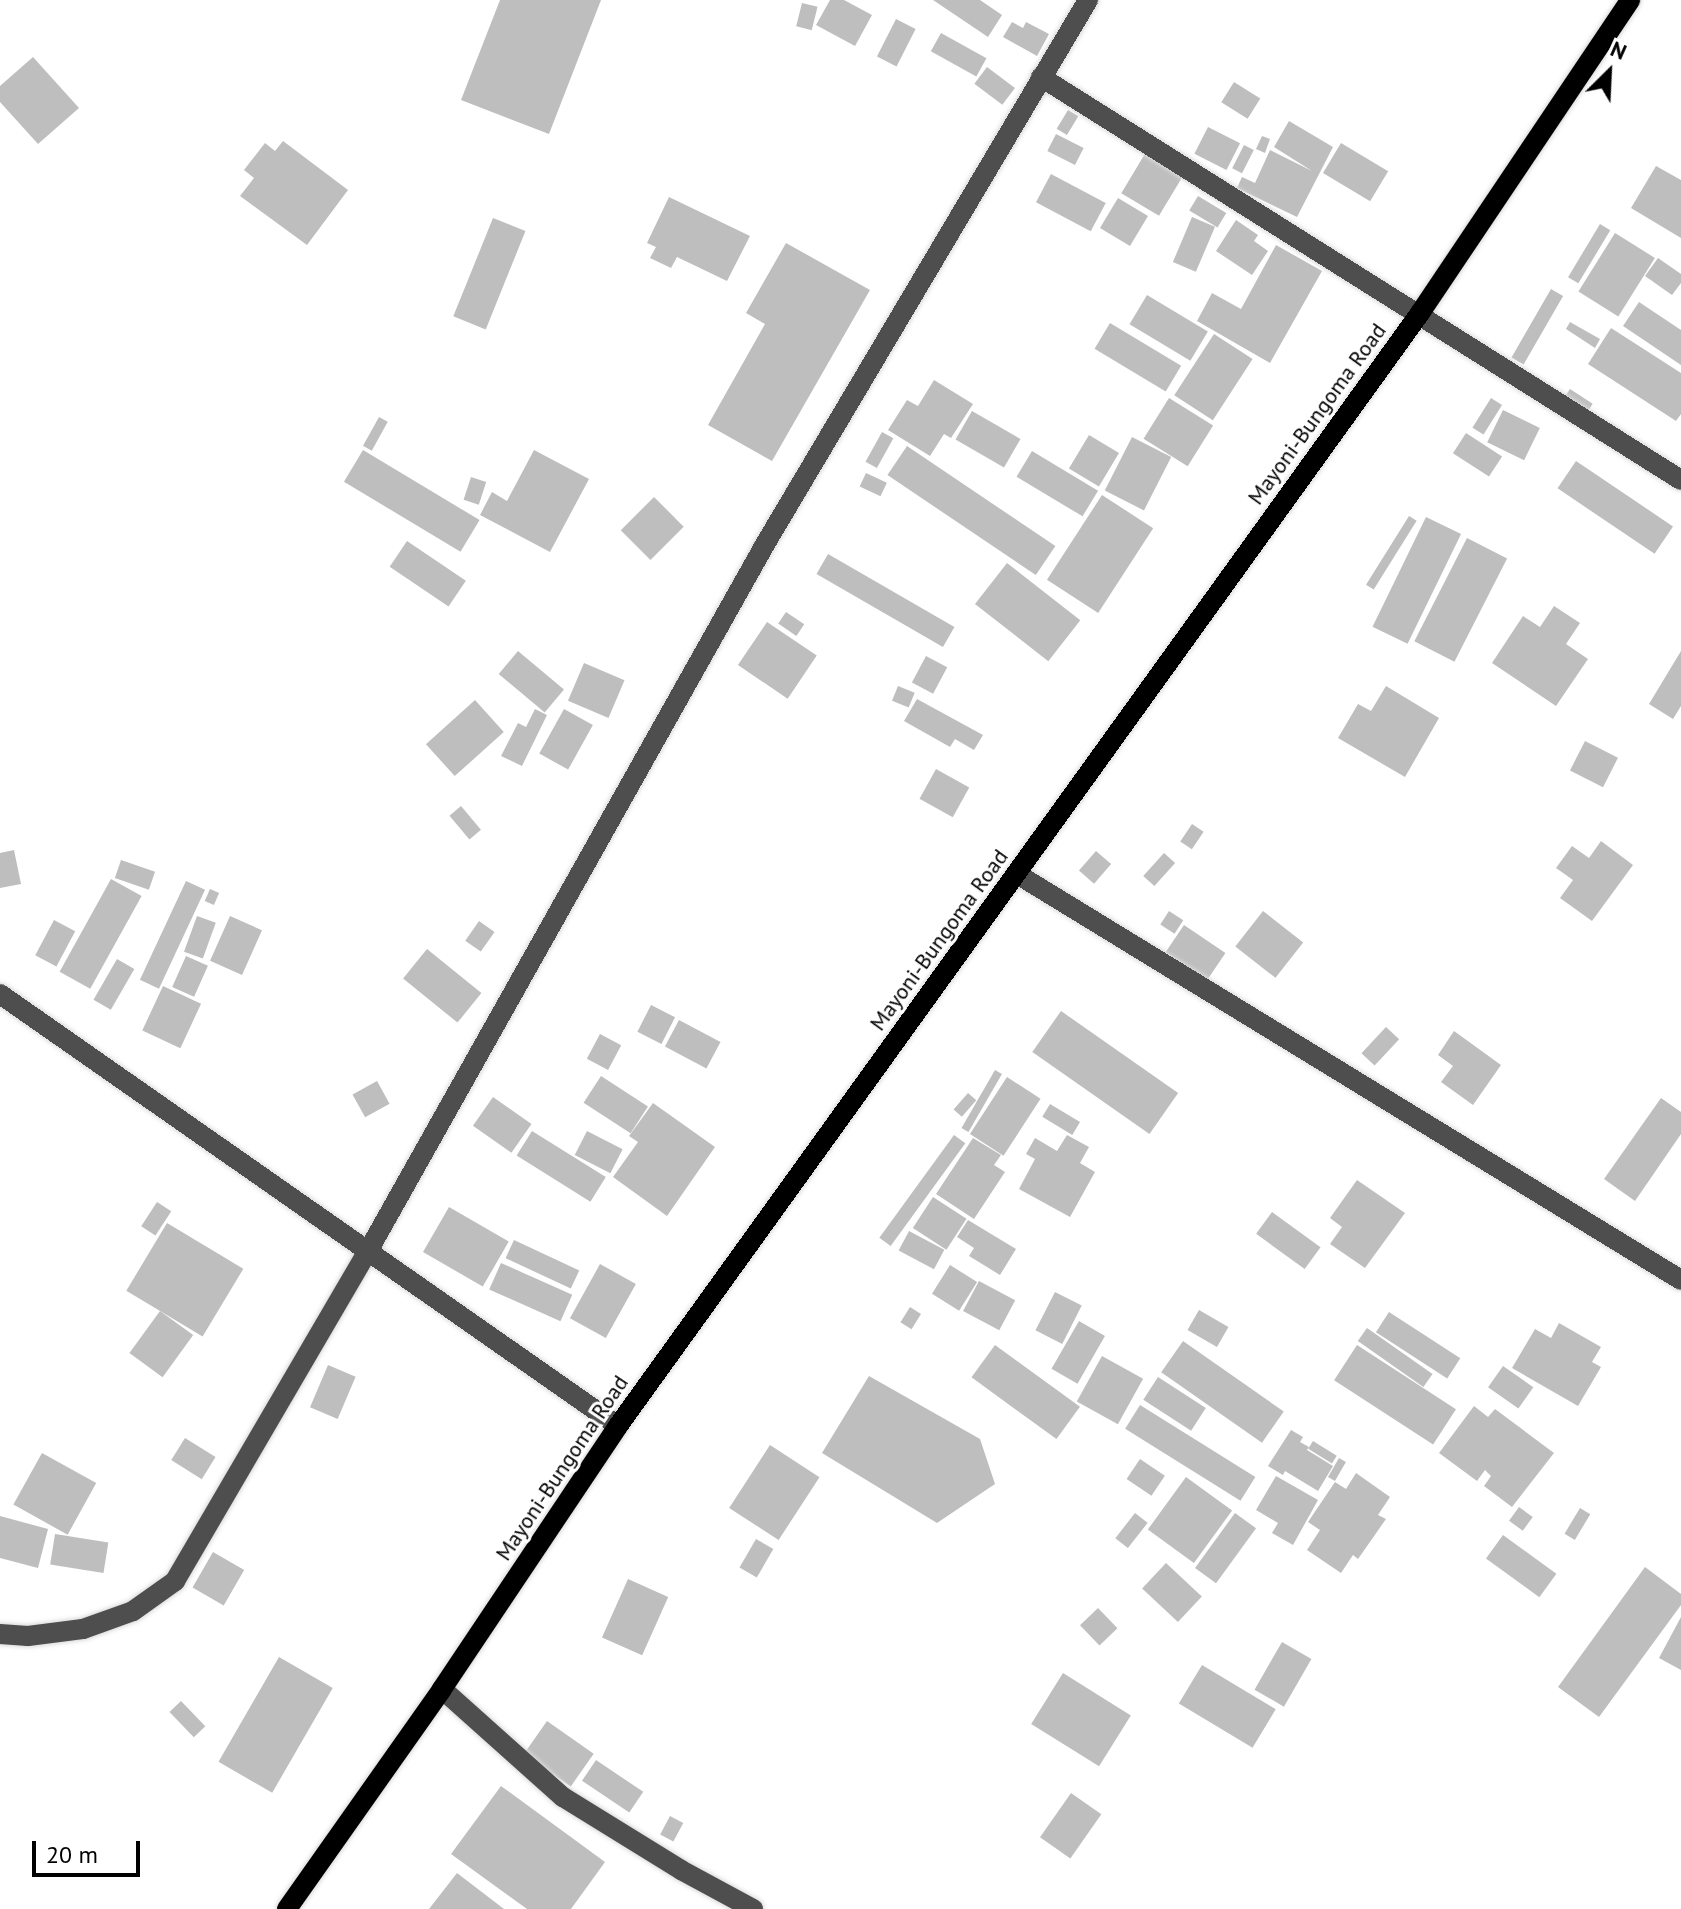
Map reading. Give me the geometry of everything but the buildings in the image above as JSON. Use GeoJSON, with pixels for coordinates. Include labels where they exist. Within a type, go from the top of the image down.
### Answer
{"type":"FeatureCollection","features":[{"type":"Feature","properties":{"kind":"main road","name":"Mayoni-Bungoma Road"},"geometry":{"type":"LineString","coordinates":[[287,1909],[442,1689],[618,1426],[1420,313],[1630,0]]}},
{"type":"Feature","properties":{"kind":"street"},"geometry":{"type":"LineString","coordinates":[[0,1634],[28,1636],[83,1629],[133,1611],[175,1581],[367,1253],[764,546],[1088,0]]}},
{"type":"Feature","properties":{"kind":"street"},"geometry":{"type":"LineString","coordinates":[[1041,77],[1681,480]]}},
{"type":"Feature","properties":{"kind":"street"},"geometry":{"type":"LineString","coordinates":[[1017,874],[1681,1280]]}},
{"type":"Feature","properties":{"kind":"street"},"geometry":{"type":"LineString","coordinates":[[0,994],[618,1426]]}},
{"type":"Feature","properties":{"kind":"street"},"geometry":{"type":"LineString","coordinates":[[442,1689],[563,1797],[681,1870],[753,1909]]}}]}
